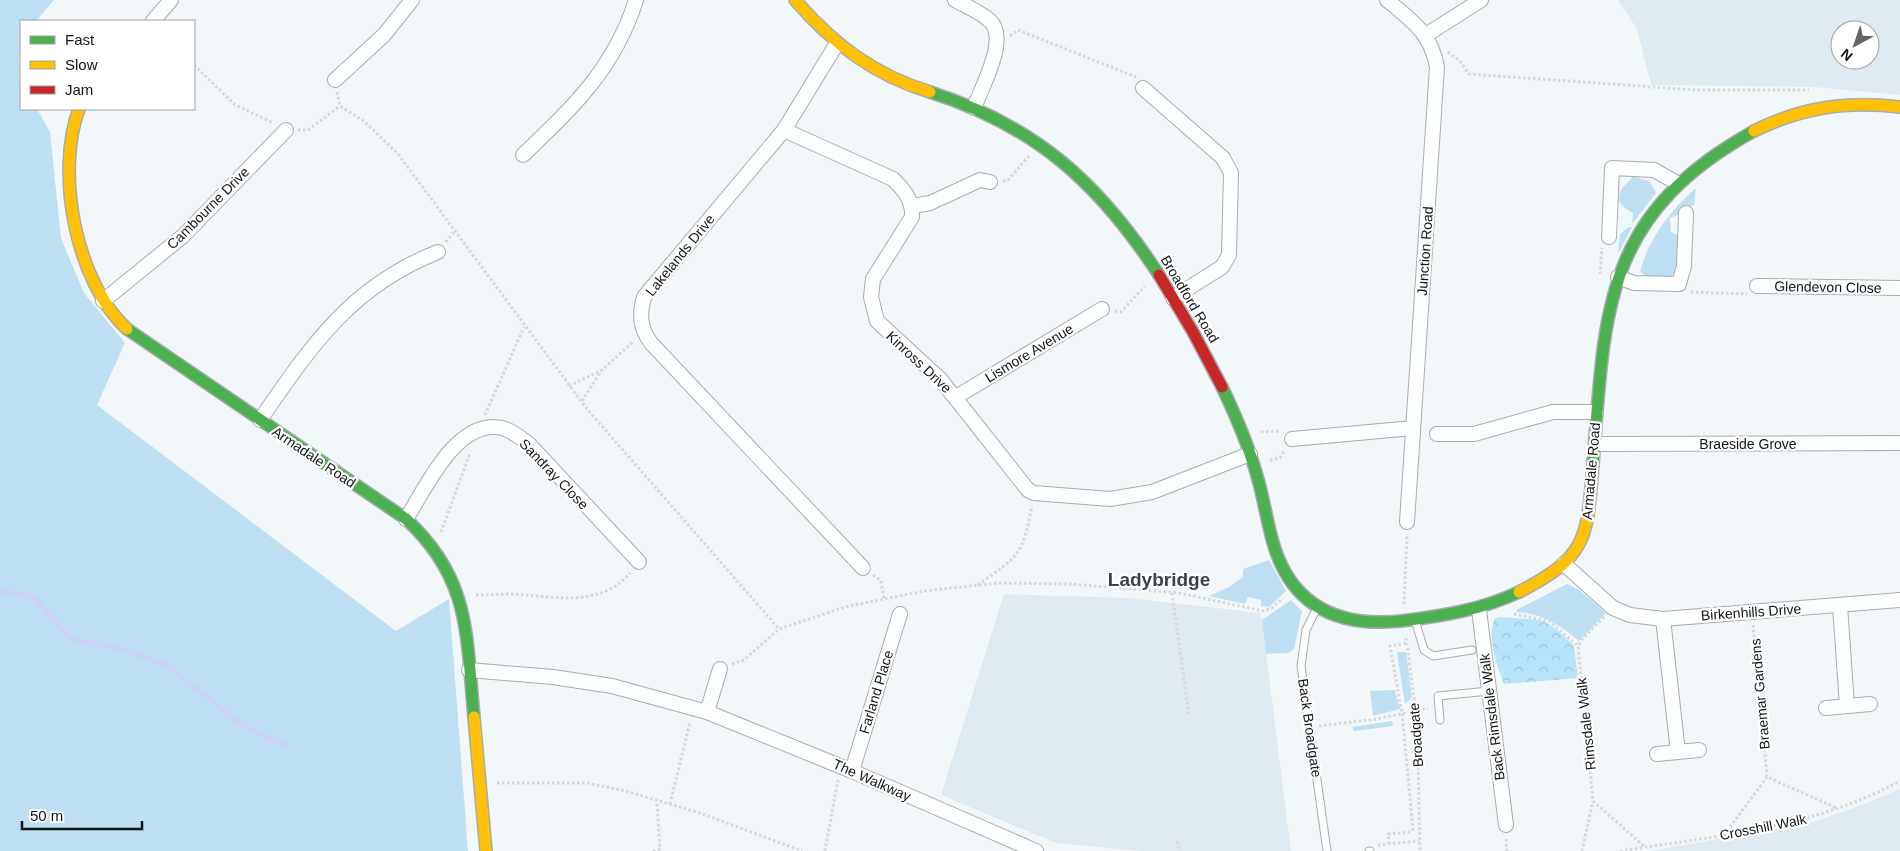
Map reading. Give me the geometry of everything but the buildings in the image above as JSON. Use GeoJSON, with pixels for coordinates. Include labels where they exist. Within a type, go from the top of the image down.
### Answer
{"type":"FeatureCollection","features":[{"type":"Feature","properties":{"kind":"street"},"geometry":{"type":"LineString","coordinates":[[154,20],[171,0]]}},
{"type":"Feature","properties":{"kind":"street"},"geometry":{"type":"LineString","coordinates":[[335,80],[384,36],[412,0]]}},
{"type":"Feature","properties":{"kind":"street"},"geometry":{"type":"LineString","coordinates":[[523,155],[588,92],[621,38],[636,0]]}},
{"type":"Feature","properties":{"kind":"street","name":"Broadford Road"},"geometry":{"type":"LineString","coordinates":[[795,0],[836,45],[872,69],[896,80],[974,108],[1037,143],[1064,161],[1101,197],[1136,240],[1200,342],[1243,433],[1281,566],[1296,586],[1317,608],[1360,623],[1409,620],[1485,608]]}},
{"type":"Feature","properties":{"kind":"street"},"geometry":{"type":"LineString","coordinates":[[955,0],[990,20],[997,30],[998,43],[974,108]]}},
{"type":"Feature","properties":{"kind":"street","name":"Junction Road"},"geometry":{"type":"LineString","coordinates":[[1387,0],[1426,35],[1434,50],[1437,67],[1407,522]]}},
{"type":"Feature","properties":{"kind":"street"},"geometry":{"type":"LineString","coordinates":[[1426,35],[1481,0]]}},
{"type":"Feature","properties":{"kind":"street","name":"Lakelands Drive"},"geometry":{"type":"LineString","coordinates":[[643,332],[640,319],[644,297],[784,130],[836,45]]}},
{"type":"Feature","properties":{"kind":"street"},"geometry":{"type":"LineString","coordinates":[[1143,88],[1223,158],[1231,173],[1229,255],[1222,267],[1173,298]]}},
{"type":"Feature","properties":{"kind":"street","name":"Armadale Road"},"geometry":{"type":"LineString","coordinates":[[1485,608],[1542,580],[1564,564],[1577,550],[1584,534],[1596,444],[1596,412],[1606,323],[1618,277],[1639,232],[1677,183],[1712,155],[1741,138],[1785,117],[1821,107],[1849,104],[1900,107]]}},
{"type":"Feature","properties":{"kind":"street","name":"Armadale Road"},"geometry":{"type":"LineString","coordinates":[[79,110],[70,134],[67,155],[77,230],[90,272],[103,301],[114,317],[142,341],[406,519],[435,549],[461,596],[470,670],[486,851]]}},
{"type":"Feature","properties":{"kind":"street","name":"Cambourne Drive"},"geometry":{"type":"LineString","coordinates":[[103,301],[183,236],[286,130]]}},
{"type":"Feature","properties":{"kind":"street"},"geometry":{"type":"LineString","coordinates":[[784,130],[893,179],[905,191],[913,206],[930,203],[980,180],[990,182]]}},
{"type":"Feature","properties":{"kind":"street"},"geometry":{"type":"LineString","coordinates":[[1609,237],[1612,168],[1654,170],[1677,183]]}},
{"type":"Feature","properties":{"kind":"street","name":"Kinross Drive"},"geometry":{"type":"LineString","coordinates":[[913,206],[912,218],[906,230],[874,280],[871,297],[877,321],[941,380],[1023,486],[1034,493]]}},
{"type":"Feature","properties":{"kind":"street"},"geometry":{"type":"LineString","coordinates":[[1618,277],[1634,283],[1679,284],[1684,266],[1686,213]]}},
{"type":"Feature","properties":{"kind":"street"},"geometry":{"type":"LineString","coordinates":[[260,420],[309,350],[356,300],[386,277],[438,252]]}},
{"type":"Feature","properties":{"kind":"street","name":"Glendevon Close"},"geometry":{"type":"LineString","coordinates":[[1757,286],[1900,288]]}},
{"type":"Feature","properties":{"kind":"street","name":"Lismore Avenue"},"geometry":{"type":"LineString","coordinates":[[956,397],[1102,309]]}},
{"type":"Feature","properties":{"kind":"street"},"geometry":{"type":"LineString","coordinates":[[643,332],[651,344],[863,568]]}},
{"type":"Feature","properties":{"kind":"street"},"geometry":{"type":"LineString","coordinates":[[1437,434],[1474,434],[1561,410],[1596,412]]}},
{"type":"Feature","properties":{"kind":"street","name":"Sandray Close"},"geometry":{"type":"LineString","coordinates":[[406,519],[449,452],[462,438],[479,429],[496,427],[513,432],[529,444],[639,562]]}},
{"type":"Feature","properties":{"kind":"street"},"geometry":{"type":"LineString","coordinates":[[1292,439],[1414,428]]}},
{"type":"Feature","properties":{"kind":"street","name":"Braeside Grove"},"geometry":{"type":"LineString","coordinates":[[1596,444],[1900,443]]}},
{"type":"Feature","properties":{"kind":"street"},"geometry":{"type":"LineString","coordinates":[[1034,493],[1110,499],[1152,492],[1251,458]]}},
{"type":"Feature","properties":{"kind":"street","name":"Birkenhills Drive"},"geometry":{"type":"LineString","coordinates":[[1564,564],[1612,608],[1630,615],[1663,618],[1900,600]]}},
{"type":"Feature","properties":{"kind":"street"},"geometry":{"type":"LineString","coordinates":[[1840,606],[1847,706]]}},
{"type":"Feature","properties":{"kind":"street","name":"Back Rimsdale Walk"},"geometry":{"type":"LineString","coordinates":[[1485,608],[1489,691],[1506,825]]}},
{"type":"Feature","properties":{"kind":"street","name":"Farland Place"},"geometry":{"type":"LineString","coordinates":[[846,768],[900,614]]}},
{"type":"Feature","properties":{"kind":"street"},"geometry":{"type":"LineString","coordinates":[[1663,618],[1678,752]]}},
{"type":"Feature","properties":{"kind":"street"},"geometry":{"type":"LineString","coordinates":[[700,710],[720,669]]}},
{"type":"Feature","properties":{"kind":"street","name":"The Walkway"},"geometry":{"type":"LineString","coordinates":[[470,670],[553,677],[612,686],[700,710],[846,768],[1036,851]]}},
{"type":"Feature","properties":{"kind":"street"},"geometry":{"type":"LineString","coordinates":[[1826,708],[1870,704]]}},
{"type":"Feature","properties":{"kind":"street"},"geometry":{"type":"LineString","coordinates":[[1657,754],[1699,750]]}},
{"type":"Feature","properties":{"kind":"lane","name":"Back Broadgate"},"geometry":{"type":"LineString","coordinates":[[1317,608],[1306,630],[1300,666],[1327,851]]}},
{"type":"Feature","properties":{"kind":"lane"},"geometry":{"type":"LineString","coordinates":[[1409,620],[1424,650],[1433,656],[1472,650]]}},
{"type":"Feature","properties":{"kind":"lane"},"geometry":{"type":"LineString","coordinates":[[1440,720],[1438,696],[1489,691]]}},
{"type":"Feature","properties":{"kind":"path"},"geometry":{"type":"LineString","coordinates":[[998,43],[1018,30],[1136,77],[1143,88]]}},
{"type":"Feature","properties":{"kind":"path"},"geometry":{"type":"LineString","coordinates":[[1434,50],[1451,52],[1469,74],[1697,90],[1814,90],[1821,107]]}},
{"type":"Feature","properties":{"kind":"path"},"geometry":{"type":"LineString","coordinates":[[195,67],[234,104],[286,130],[308,130],[340,106]]}},
{"type":"Feature","properties":{"kind":"path"},"geometry":{"type":"LineString","coordinates":[[335,80],[340,106],[365,122],[398,154],[569,386],[779,629]]}},
{"type":"Feature","properties":{"kind":"path"},"geometry":{"type":"LineString","coordinates":[[990,182],[1006,181],[1029,156],[1037,143]]}},
{"type":"Feature","properties":{"kind":"path"},"geometry":{"type":"LineString","coordinates":[[1102,309],[1121,312],[1157,273]]}},
{"type":"Feature","properties":{"kind":"path"},"geometry":{"type":"LineString","coordinates":[[1679,284],[1692,293],[1749,294],[1757,286]]}},
{"type":"Feature","properties":{"kind":"path"},"geometry":{"type":"LineString","coordinates":[[582,402],[602,370],[643,332]]}},
{"type":"Feature","properties":{"kind":"path"},"geometry":{"type":"LineString","coordinates":[[569,386],[602,370]]}},
{"type":"Feature","properties":{"kind":"path"},"geometry":{"type":"LineString","coordinates":[[1243,433],[1281,431],[1292,439],[1280,458],[1251,458]]}},
{"type":"Feature","properties":{"kind":"path"},"geometry":{"type":"LineString","coordinates":[[977,585],[1018,554],[1025,540],[1034,493]]}},
{"type":"Feature","properties":{"kind":"path","name":"Broadgate"},"geometry":{"type":"LineString","coordinates":[[1407,522],[1409,620],[1406,643],[1415,709],[1421,832],[1419,841],[1420,851]]}},
{"type":"Feature","properties":{"kind":"path"},"geometry":{"type":"LineString","coordinates":[[461,596],[510,594],[577,599],[608,591],[624,579],[639,562]]}},
{"type":"Feature","properties":{"kind":"path"},"geometry":{"type":"LineString","coordinates":[[863,568],[881,581],[884,599]]}},
{"type":"Feature","properties":{"kind":"path"},"geometry":{"type":"LineString","coordinates":[[720,669],[744,660],[779,629],[845,607],[924,591],[998,583],[1070,584],[1172,593],[1263,611],[1272,608],[1296,586]]}},
{"type":"Feature","properties":{"kind":"path"},"geometry":{"type":"LineString","coordinates":[[1172,593],[1189,715]]}},
{"type":"Feature","properties":{"kind":"path"},"geometry":{"type":"LineString","coordinates":[[1485,608],[1499,613],[1531,616],[1549,622],[1578,646],[1582,638],[1612,608]]}},
{"type":"Feature","properties":{"kind":"path","name":"Braemar Gardens"},"geometry":{"type":"LineString","coordinates":[[1752,611],[1767,777]]}},
{"type":"Feature","properties":{"kind":"path"},"geometry":{"type":"LineString","coordinates":[[1389,844],[1388,834],[1411,832],[1413,829],[1402,713],[1390,646],[1406,643]]}},
{"type":"Feature","properties":{"kind":"path","name":"Rimsdale Walk"},"geometry":{"type":"LineString","coordinates":[[1578,646],[1593,801],[1582,851]]}},
{"type":"Feature","properties":{"kind":"path"},"geometry":{"type":"LineString","coordinates":[[1310,727],[1377,719],[1415,709],[1439,707]]}},
{"type":"Feature","properties":{"kind":"path"},"geometry":{"type":"LineString","coordinates":[[670,804],[700,710]]}},
{"type":"Feature","properties":{"kind":"path"},"geometry":{"type":"LineString","coordinates":[[825,851],[846,768]]}},
{"type":"Feature","properties":{"kind":"path"},"geometry":{"type":"LineString","coordinates":[[1724,835],[1767,777],[1837,809]]}},
{"type":"Feature","properties":{"kind":"path","name":"Crosshill Walk"},"geometry":{"type":"LineString","coordinates":[[1620,851],[1787,824],[1837,809],[1900,781]]}},
{"type":"Feature","properties":{"kind":"path"},"geometry":{"type":"LineString","coordinates":[[481,783],[587,783],[626,791],[657,802],[670,804],[802,851]]}},
{"type":"Feature","properties":{"kind":"path"},"geometry":{"type":"LineString","coordinates":[[1593,801],[1645,847]]}},
{"type":"Feature","properties":{"kind":"path"},"geometry":{"type":"LineString","coordinates":[[653,851],[660,849],[657,802]]}},
{"type":"Feature","properties":{"kind":"path"},"geometry":{"type":"LineString","coordinates":[[1177,840],[1178,851]]}},
{"type":"Feature","properties":{"kind":"path"},"geometry":{"type":"LineString","coordinates":[[1369,851],[1373,846],[1419,841]]}},
{"type":"Feature","properties":{"kind":"shaded area"},"geometry":{"type":"Polygon","coordinates":[[[0,0],[54,0],[37,20],[20,20],[20,110],[38,110],[50,132],[61,238],[84,293],[125,343],[97,405],[396,631],[449,599],[468,851],[0,851],[0,0]]]}},
{"type":"Feature","properties":{"kind":"shaded area"},"geometry":{"type":"Polygon","coordinates":[[[1618,0],[1900,0],[1900,95],[1814,87],[1651,85],[1637,29],[1618,0]]]}},
{"type":"Feature","properties":{"kind":"shaded area"},"geometry":{"type":"Polygon","coordinates":[[[1633,176],[1650,182],[1656,193],[1632,224],[1633,213],[1619,201],[1620,191],[1633,176]]]}},
{"type":"Feature","properties":{"kind":"shaded area"},"geometry":{"type":"Polygon","coordinates":[[[1696,188],[1694,206],[1684,206],[1680,214],[1670,218],[1671,232],[1680,236],[1677,271],[1669,277],[1659,279],[1644,275],[1640,271],[1655,236],[1678,205],[1696,188]]]}},
{"type":"Feature","properties":{"kind":"shaded area"},"geometry":{"type":"Polygon","coordinates":[[[1629,227],[1632,227],[1618,254],[1620,234],[1629,227]]]}},
{"type":"Feature","properties":{"kind":"shaded area"},"geometry":{"type":"Polygon","coordinates":[[[1269,560],[1286,591],[1269,607],[1261,606],[1261,600],[1248,597],[1245,604],[1209,596],[1229,587],[1243,577],[1243,569],[1269,560]]]}},
{"type":"Feature","properties":{"kind":"shaded area"},"geometry":{"type":"Polygon","coordinates":[[[1567,584],[1579,590],[1606,613],[1579,641],[1551,621],[1535,615],[1517,612],[1516,610],[1567,584]]]}},
{"type":"Feature","properties":{"kind":"shaded area"},"geometry":{"type":"Polygon","coordinates":[[[1004,594],[1128,598],[1261,613],[1291,851],[1139,851],[1056,843],[941,795],[1004,594]]]}},
{"type":"Feature","properties":{"kind":"shaded area"},"geometry":{"type":"Polygon","coordinates":[[[1291,600],[1302,611],[1294,649],[1288,653],[1266,654],[1262,620],[1291,600]]]}},
{"type":"Feature","properties":{"kind":"shaded area"},"geometry":{"type":"Polygon","coordinates":[[[1397,652],[1406,652],[1412,697],[1405,704],[1397,652]]]}},
{"type":"Feature","properties":{"kind":"shaded area"},"geometry":{"type":"Polygon","coordinates":[[[1395,690],[1400,709],[1373,716],[1370,691],[1395,690]]]}},
{"type":"Feature","properties":{"kind":"shaded area"},"geometry":{"type":"Polygon","coordinates":[[[1392,721],[1393,726],[1354,731],[1352,727],[1392,721]]]}},
{"type":"Feature","properties":{"kind":"shaded area"},"geometry":{"type":"Polygon","coordinates":[[[1900,789],[1900,851],[1649,851],[1810,823],[1862,805],[1900,789]]]}},
{"type":"Feature","properties":{"kind":"green space"},"geometry":{"type":"Polygon","coordinates":[[[1495,618],[1539,620],[1561,633],[1574,646],[1578,678],[1504,684],[1498,669],[1492,642],[1495,618]]]}},
{"type":"Feature","properties":{"kind":"waterway"},"geometry":{"type":"LineString","coordinates":[[0,592],[34,598],[71,639],[121,649],[166,665],[245,727],[286,745]]}},
{"type":"Feature","properties":{"kind":"traffic: fast"},"geometry":{"type":"LineString","coordinates":[[930,92],[968,106],[1002,122],[1062,162],[1113,212],[1159,275]]}},
{"type":"Feature","properties":{"kind":"traffic: fast"},"geometry":{"type":"LineString","coordinates":[[1593,464],[1602,358],[1609,313],[1621,271],[1640,232],[1667,197],[1704,163],[1754,131]]}},
{"type":"Feature","properties":{"kind":"traffic: fast"},"geometry":{"type":"LineString","coordinates":[[127,329],[406,519],[427,541],[443,564],[454,586],[461,610],[466,634],[474,717]]}},
{"type":"Feature","properties":{"kind":"traffic: fast"},"geometry":{"type":"LineString","coordinates":[[1222,387],[1252,458],[1275,549],[1284,570],[1308,600],[1323,610],[1340,617],[1359,621],[1379,622],[1416,619],[1461,611],[1519,592]]}},
{"type":"Feature","properties":{"kind":"traffic: slow"},"geometry":{"type":"LineString","coordinates":[[795,0],[824,31],[856,56],[891,77],[930,92]]}},
{"type":"Feature","properties":{"kind":"traffic: slow"},"geometry":{"type":"LineString","coordinates":[[1754,131],[1790,116],[1825,108],[1862,105],[1900,107]]}},
{"type":"Feature","properties":{"kind":"traffic: slow"},"geometry":{"type":"LineString","coordinates":[[79,110],[72,135],[69,164],[70,194],[75,225],[83,256],[95,284],[109,309],[127,329]]}},
{"type":"Feature","properties":{"kind":"traffic: slow"},"geometry":{"type":"LineString","coordinates":[[1519,592],[1559,567],[1572,555],[1580,542],[1589,510],[1593,464]]}},
{"type":"Feature","properties":{"kind":"traffic: slow"},"geometry":{"type":"LineString","coordinates":[[474,717],[486,851]]}},
{"type":"Feature","properties":{"kind":"traffic: jam"},"geometry":{"type":"LineString","coordinates":[[1159,275],[1193,332],[1222,387]]}},
{"type":"Feature","properties":{"kind":"district","name":"Ladybridge"},"geometry":{"type":"Point","coordinates":[1159,579]}}]}
